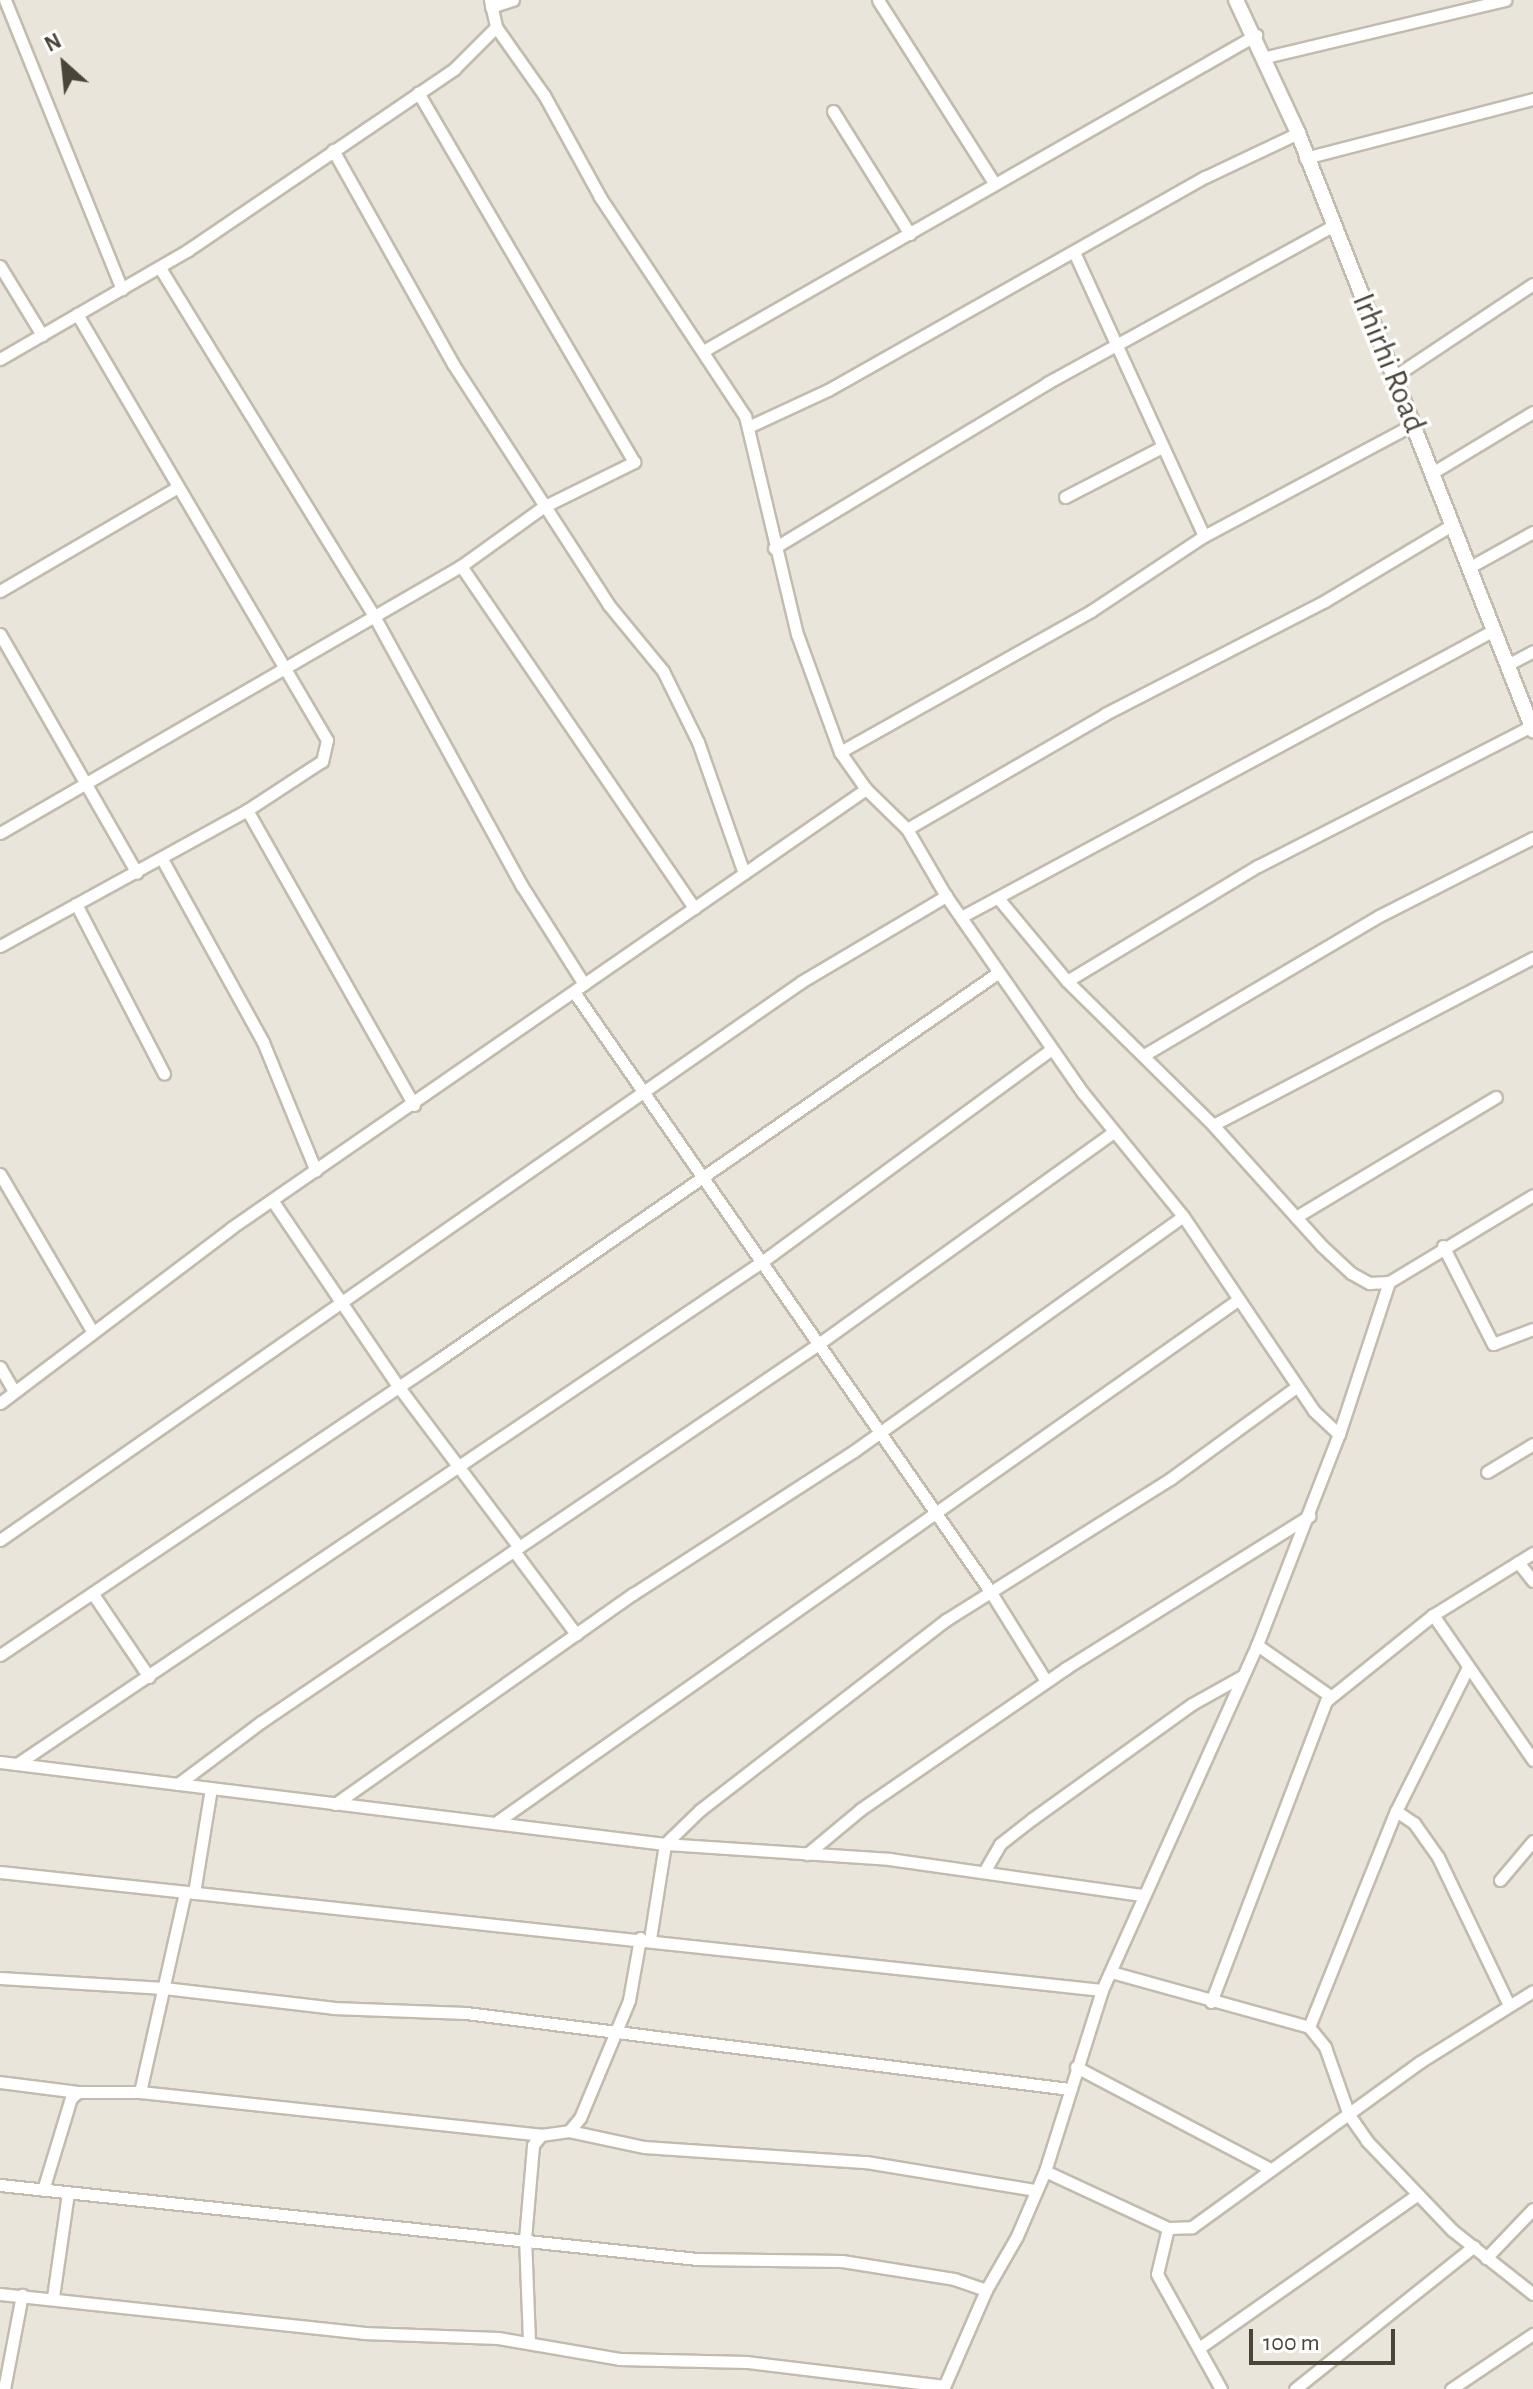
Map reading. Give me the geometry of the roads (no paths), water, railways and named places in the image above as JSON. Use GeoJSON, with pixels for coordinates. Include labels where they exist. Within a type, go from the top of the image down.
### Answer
{"type":"FeatureCollection","features":[{"type":"Feature","properties":{"kind":"street"},"geometry":{"type":"LineString","coordinates":[[5,0],[122,289]]}},
{"type":"Feature","properties":{"kind":"street"},"geometry":{"type":"LineString","coordinates":[[513,0],[491,3],[496,27],[544,95],[652,281],[705,350],[748,427],[774,548],[801,647],[840,752],[866,789],[907,829],[946,896],[1052,1049],[1112,1133],[1183,1216],[1296,1387],[1339,1434]]}},
{"type":"Feature","properties":{"kind":"street"},"geometry":{"type":"LineString","coordinates":[[878,0],[994,183]]}},
{"type":"Feature","properties":{"kind":"street","name":"Irhirhi Road"},"geometry":{"type":"LineString","coordinates":[[1236,0],[1256,35],[1298,133],[1305,158],[1395,376],[1532,728]]}},
{"type":"Feature","properties":{"kind":"street"},"geometry":{"type":"LineString","coordinates":[[1266,57],[1464,4],[1505,0]]}},
{"type":"Feature","properties":{"kind":"street"},"geometry":{"type":"LineString","coordinates":[[0,359],[160,268],[454,69],[496,27]]}},
{"type":"Feature","properties":{"kind":"street"},"geometry":{"type":"LineString","coordinates":[[705,350],[1256,35]]}},
{"type":"Feature","properties":{"kind":"street"},"geometry":{"type":"LineString","coordinates":[[0,833],[86,780],[461,566],[543,507],[634,460],[418,93]]}},
{"type":"Feature","properties":{"kind":"street"},"geometry":{"type":"LineString","coordinates":[[1305,158],[1533,99]]}},
{"type":"Feature","properties":{"kind":"street"},"geometry":{"type":"LineString","coordinates":[[833,111],[910,234]]}},
{"type":"Feature","properties":{"kind":"street"},"geometry":{"type":"LineString","coordinates":[[748,427],[828,390],[1074,252],[1298,133]]}},
{"type":"Feature","properties":{"kind":"street"},"geometry":{"type":"LineString","coordinates":[[333,150],[453,364],[543,507],[608,604],[663,671],[698,742],[744,873]]}},
{"type":"Feature","properties":{"kind":"street"},"geometry":{"type":"LineString","coordinates":[[774,548],[1115,345],[1333,226]]}},
{"type":"Feature","properties":{"kind":"street"},"geometry":{"type":"LineString","coordinates":[[1074,252],[1204,536]]}},
{"type":"Feature","properties":{"kind":"street"},"geometry":{"type":"LineString","coordinates":[[0,266],[42,335]]}},
{"type":"Feature","properties":{"kind":"street"},"geometry":{"type":"LineString","coordinates":[[160,268],[374,616],[579,988],[643,1092],[701,1180],[763,1261],[878,1434],[990,1591],[1046,1681]]}},
{"type":"Feature","properties":{"kind":"street"},"geometry":{"type":"LineString","coordinates":[[1395,376],[1533,284]]}},
{"type":"Feature","properties":{"kind":"street"},"geometry":{"type":"LineString","coordinates":[[0,946],[247,810],[328,752],[327,740],[287,667],[176,488],[77,314]]}},
{"type":"Feature","properties":{"kind":"street"},"geometry":{"type":"LineString","coordinates":[[1432,473],[1533,412]]}},
{"type":"Feature","properties":{"kind":"street"},"geometry":{"type":"LineString","coordinates":[[840,752],[1091,611],[1204,536],[1414,424]]}},
{"type":"Feature","properties":{"kind":"street"},"geometry":{"type":"LineString","coordinates":[[1065,497],[1162,447]]}},
{"type":"Feature","properties":{"kind":"street"},"geometry":{"type":"LineString","coordinates":[[0,591],[176,488]]}},
{"type":"Feature","properties":{"kind":"street"},"geometry":{"type":"LineString","coordinates":[[907,829],[1105,714],[1325,601],[1453,524]]}},
{"type":"Feature","properties":{"kind":"street"},"geometry":{"type":"LineString","coordinates":[[1468,568],[1533,532]]}},
{"type":"Feature","properties":{"kind":"street"},"geometry":{"type":"LineString","coordinates":[[461,566],[694,908]]}},
{"type":"Feature","properties":{"kind":"street"},"geometry":{"type":"LineString","coordinates":[[961,917],[1494,630]]}},
{"type":"Feature","properties":{"kind":"street"},"geometry":{"type":"LineString","coordinates":[[0,634],[137,873]]}},
{"type":"Feature","properties":{"kind":"street"},"geometry":{"type":"LineString","coordinates":[[1509,664],[1533,651]]}},
{"type":"Feature","properties":{"kind":"street"},"geometry":{"type":"LineString","coordinates":[[1067,981],[1258,866],[1532,728]]}},
{"type":"Feature","properties":{"kind":"street"},"geometry":{"type":"LineString","coordinates":[[0,1403],[92,1331],[272,1200],[414,1105],[866,789]]}},
{"type":"Feature","properties":{"kind":"street"},"geometry":{"type":"LineString","coordinates":[[247,810],[414,1105]]}},
{"type":"Feature","properties":{"kind":"street"},"geometry":{"type":"LineString","coordinates":[[1144,1055],[1379,916],[1533,838]]}},
{"type":"Feature","properties":{"kind":"street"},"geometry":{"type":"LineString","coordinates":[[162,859],[263,1042],[316,1171]]}},
{"type":"Feature","properties":{"kind":"street"},"geometry":{"type":"LineString","coordinates":[[0,1540],[343,1306],[801,982],[946,896]]}},
{"type":"Feature","properties":{"kind":"street"},"geometry":{"type":"LineString","coordinates":[[998,898],[1067,981],[1213,1125],[1351,1273],[1369,1283],[1389,1282],[1443,1246],[1533,1195]]}},
{"type":"Feature","properties":{"kind":"street"},"geometry":{"type":"LineString","coordinates":[[76,904],[164,1074]]}},
{"type":"Feature","properties":{"kind":"street"},"geometry":{"type":"LineString","coordinates":[[1213,1125],[1533,958]]}},
{"type":"Feature","properties":{"kind":"street"},"geometry":{"type":"LineString","coordinates":[[0,1655],[701,1180],[999,972]]}},
{"type":"Feature","properties":{"kind":"street"},"geometry":{"type":"LineString","coordinates":[[17,1764],[149,1677],[457,1464],[763,1261],[1052,1049]]}},
{"type":"Feature","properties":{"kind":"street"},"geometry":{"type":"LineString","coordinates":[[1296,1217],[1496,1097]]}},
{"type":"Feature","properties":{"kind":"street"},"geometry":{"type":"LineString","coordinates":[[178,1784],[817,1345],[1112,1133]]}},
{"type":"Feature","properties":{"kind":"street"},"geometry":{"type":"LineString","coordinates":[[0,1174],[92,1331]]}},
{"type":"Feature","properties":{"kind":"street"},"geometry":{"type":"LineString","coordinates":[[272,1200],[398,1386],[457,1464],[576,1634]]}},
{"type":"Feature","properties":{"kind":"street"},"geometry":{"type":"LineString","coordinates":[[335,1804],[576,1634],[878,1434],[1183,1216]]}},
{"type":"Feature","properties":{"kind":"street"},"geometry":{"type":"LineString","coordinates":[[1443,1246],[1493,1344],[1533,1329]]}},
{"type":"Feature","properties":{"kind":"street"},"geometry":{"type":"LineString","coordinates":[[0,2294],[53,2297],[363,2333],[529,2341],[619,2359],[747,2362],[944,2387],[986,2290],[1045,2171],[1102,1990],[1257,1645],[1309,1516],[1389,1282]]}},
{"type":"Feature","properties":{"kind":"street"},"geometry":{"type":"LineString","coordinates":[[498,1821],[935,1511],[1172,1351],[1239,1299]]}},
{"type":"Feature","properties":{"kind":"street"},"geometry":{"type":"LineString","coordinates":[[0,1367],[14,1391]]}},
{"type":"Feature","properties":{"kind":"street"},"geometry":{"type":"LineString","coordinates":[[569,2131],[580,2118],[629,2000],[665,1844],[840,1698],[990,1591],[1170,1479],[1296,1387]]}},
{"type":"Feature","properties":{"kind":"street"},"geometry":{"type":"LineString","coordinates":[[1487,1472],[1533,1444]]}},
{"type":"Feature","properties":{"kind":"street"},"geometry":{"type":"LineString","coordinates":[[807,1854],[861,1809],[1046,1681],[1309,1516]]}},
{"type":"Feature","properties":{"kind":"street"},"geometry":{"type":"LineString","coordinates":[[1211,2002],[1260,1864],[1330,1696],[1433,1615],[1533,1553]]}},
{"type":"Feature","properties":{"kind":"street"},"geometry":{"type":"LineString","coordinates":[[1518,1562],[1533,1581]]}},
{"type":"Feature","properties":{"kind":"street"},"geometry":{"type":"LineString","coordinates":[[93,1594],[149,1677]]}},
{"type":"Feature","properties":{"kind":"street"},"geometry":{"type":"LineString","coordinates":[[1433,1615],[1533,1760]]}},
{"type":"Feature","properties":{"kind":"street"},"geometry":{"type":"LineString","coordinates":[[1257,1645],[1330,1696]]}},
{"type":"Feature","properties":{"kind":"street"},"geometry":{"type":"LineString","coordinates":[[1309,2027],[1396,1811],[1468,1667]]}},
{"type":"Feature","properties":{"kind":"street"},"geometry":{"type":"LineString","coordinates":[[984,1872],[1000,1844],[1032,1819],[1192,1704],[1242,1676]]}},
{"type":"Feature","properties":{"kind":"street"},"geometry":{"type":"LineString","coordinates":[[0,1762],[665,1844],[807,1854],[984,1872],[1143,1895]]}},
{"type":"Feature","properties":{"kind":"street"},"geometry":{"type":"LineString","coordinates":[[140,2092],[190,1893],[211,1788]]}},
{"type":"Feature","properties":{"kind":"street"},"geometry":{"type":"LineString","coordinates":[[1396,1811],[1414,1823],[1438,1857],[1508,2003]]}},
{"type":"Feature","properties":{"kind":"street"},"geometry":{"type":"LineString","coordinates":[[1500,1880],[1533,1841]]}},
{"type":"Feature","properties":{"kind":"street"},"geometry":{"type":"LineString","coordinates":[[0,1872],[1102,1990]]}},
{"type":"Feature","properties":{"kind":"street"},"geometry":{"type":"LineString","coordinates":[[1111,1972],[1309,2027],[1325,2047],[1349,2115],[1417,2195],[1486,2258],[1533,2294]]}},
{"type":"Feature","properties":{"kind":"street"},"geometry":{"type":"LineString","coordinates":[[0,1978],[164,1988],[333,2008],[466,2013],[1069,2089]]}},
{"type":"Feature","properties":{"kind":"street"},"geometry":{"type":"LineString","coordinates":[[1045,2171],[1168,2228],[1192,2227],[1508,2003],[1533,1991]]}},
{"type":"Feature","properties":{"kind":"street"},"geometry":{"type":"LineString","coordinates":[[1076,2067],[1270,2169]]}},
{"type":"Feature","properties":{"kind":"street"},"geometry":{"type":"LineString","coordinates":[[0,2082],[78,2092],[140,2092],[541,2135],[569,2131],[644,2147],[866,2162],[1036,2190]]}},
{"type":"Feature","properties":{"kind":"street"},"geometry":{"type":"LineString","coordinates":[[43,2190],[62,2120],[78,2092]]}},
{"type":"Feature","properties":{"kind":"street"},"geometry":{"type":"LineString","coordinates":[[529,2341],[525,2239],[527,2176],[541,2135]]}},
{"type":"Feature","properties":{"kind":"street"},"geometry":{"type":"LineString","coordinates":[[0,2185],[697,2259],[842,2261],[954,2279],[986,2290]]}},
{"type":"Feature","properties":{"kind":"street"},"geometry":{"type":"LineString","coordinates":[[53,2297],[68,2193]]}},
{"type":"Feature","properties":{"kind":"street"},"geometry":{"type":"LineString","coordinates":[[1199,2348],[1417,2195]]}},
{"type":"Feature","properties":{"kind":"street"},"geometry":{"type":"LineString","coordinates":[[1486,2258],[1533,2209]]}},
{"type":"Feature","properties":{"kind":"street"},"geometry":{"type":"LineString","coordinates":[[1168,2228],[1157,2274],[1221,2389]]}},
{"type":"Feature","properties":{"kind":"street"},"geometry":{"type":"LineString","coordinates":[[1295,2389],[1474,2246]]}},
{"type":"Feature","properties":{"kind":"street"},"geometry":{"type":"LineString","coordinates":[[4,2389],[22,2295]]}},
{"type":"Feature","properties":{"kind":"street"},"geometry":{"type":"LineString","coordinates":[[1451,2389],[1533,2334]]}}]}
